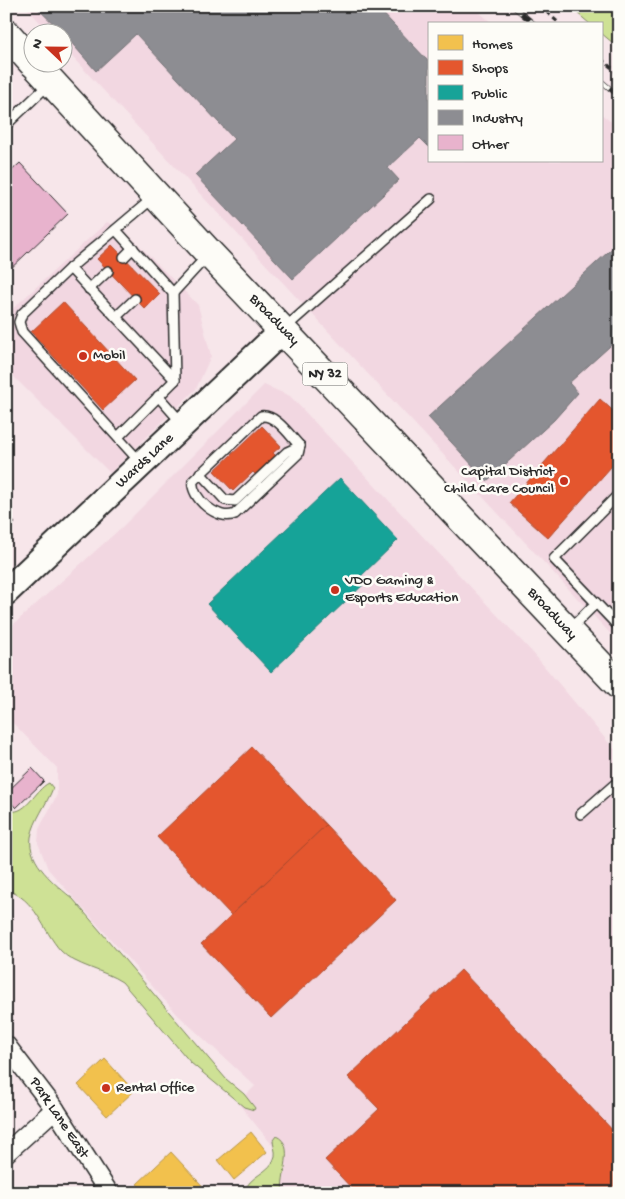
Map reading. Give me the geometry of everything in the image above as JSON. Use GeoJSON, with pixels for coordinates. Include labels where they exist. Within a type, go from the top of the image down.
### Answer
{"type":"FeatureCollection","features":[{"type":"Feature","properties":{"kind":"main road","name":"Broadway"},"geometry":{"type":"LineString","coordinates":[[6,33],[22,50]]}},
{"type":"Feature","properties":{"kind":"main road","name":"Broadway"},"geometry":{"type":"LineString","coordinates":[[42,72],[156,196],[619,685]]}},
{"type":"Feature","properties":{"kind":"street","name":"Wards Lane"},"geometry":{"type":"LineString","coordinates":[[6,592],[283,330]]}},
{"type":"Feature","properties":{"kind":"street","name":"Park Lane East"},"geometry":{"type":"LineString","coordinates":[[6,1045],[55,1109],[109,1193]]}},
{"type":"Feature","properties":{"kind":"street"},"geometry":{"type":"LineString","coordinates":[[6,1153],[55,1109]]}},
{"type":"Feature","properties":{"kind":"lane"},"geometry":{"type":"LineString","coordinates":[[6,125],[51,82]]}},
{"type":"Feature","properties":{"kind":"lane"},"geometry":{"type":"LineString","coordinates":[[142,464],[22,332],[19,322],[22,314],[70,268],[156,196]]}},
{"type":"Feature","properties":{"kind":"lane"},"geometry":{"type":"LineString","coordinates":[[283,330],[431,199]]}},
{"type":"Feature","properties":{"kind":"lane"},"geometry":{"type":"LineString","coordinates":[[116,230],[173,292],[175,380],[118,437]]}},
{"type":"Feature","properties":{"kind":"lane"},"geometry":{"type":"LineString","coordinates":[[124,256],[132,248]]}},
{"type":"Feature","properties":{"kind":"lane"},"geometry":{"type":"LineString","coordinates":[[173,292],[210,253]]}},
{"type":"Feature","properties":{"kind":"lane"},"geometry":{"type":"LineString","coordinates":[[70,268],[175,380]]}},
{"type":"Feature","properties":{"kind":"lane"},"geometry":{"type":"LineString","coordinates":[[89,289],[108,271]]}},
{"type":"Feature","properties":{"kind":"lane"},"geometry":{"type":"LineString","coordinates":[[150,284],[158,276]]}},
{"type":"Feature","properties":{"kind":"lane"},"geometry":{"type":"LineString","coordinates":[[116,317],[135,299]]}},
{"type":"Feature","properties":{"kind":"lane"},"geometry":{"type":"LineString","coordinates":[[158,396],[183,424]]}},
{"type":"Feature","properties":{"kind":"lane"},"geometry":{"type":"LineString","coordinates":[[261,416],[272,418],[300,446],[297,456],[237,512],[228,517],[216,514],[194,492],[193,481],[200,473],[261,416]]}},
{"type":"Feature","properties":{"kind":"lane"},"geometry":{"type":"LineString","coordinates":[[200,473],[225,500],[235,501],[288,452],[300,446]]}},
{"type":"Feature","properties":{"kind":"lane"},"geometry":{"type":"LineString","coordinates":[[619,494],[554,559],[619,627]]}},
{"type":"Feature","properties":{"kind":"lane"},"geometry":{"type":"LineString","coordinates":[[568,631],[596,603]]}},
{"type":"Feature","properties":{"kind":"lane"},"geometry":{"type":"LineString","coordinates":[[581,814],[614,785],[619,790]]}},
{"type":"Feature","properties":{"kind":"path"},"geometry":{"type":"LineString","coordinates":[[540,6],[558,22]]}},
{"type":"Feature","properties":{"kind":"path"},"geometry":{"type":"LineString","coordinates":[[602,60],[619,74]]}},
{"type":"Feature","properties":{"kind":"shaded area"},"geometry":{"type":"Polygon","coordinates":[[[25,6],[472,6],[491,22],[428,22],[428,162],[602,162],[602,115],[619,128],[619,643],[72,57],[72,22],[40,22],[25,6]]]}},
{"type":"Feature","properties":{"kind":"shaded area"},"geometry":{"type":"Polygon","coordinates":[[[107,222],[124,230],[198,305],[211,356],[196,389],[110,473],[6,369],[6,315],[107,222]]]}},
{"type":"Feature","properties":{"kind":"shaded area"},"geometry":{"type":"Polygon","coordinates":[[[264,385],[290,396],[533,653],[614,749],[619,747],[619,1193],[267,1193],[283,1158],[238,1103],[255,1086],[178,1015],[48,869],[38,843],[39,829],[57,795],[57,768],[6,716],[6,631],[121,528],[264,385]]]}},
{"type":"Feature","properties":{"kind":"green space"},"geometry":{"type":"Polygon","coordinates":[[[569,6],[619,6],[619,48],[602,34],[602,22],[588,22],[569,6]]]}},
{"type":"Feature","properties":{"kind":"green space"},"geometry":{"type":"Polygon","coordinates":[[[49,783],[53,788],[35,824],[31,837],[33,856],[38,864],[51,880],[73,899],[226,1079],[244,1094],[255,1108],[254,1110],[244,1107],[191,1063],[122,982],[74,960],[61,951],[32,907],[16,894],[6,890],[6,810],[19,810],[24,807],[49,783]]]}},
{"type":"Feature","properties":{"kind":"green space"},"geometry":{"type":"Polygon","coordinates":[[[276,1136],[282,1140],[286,1154],[282,1186],[283,1193],[244,1193],[250,1182],[273,1162],[275,1154],[273,1140],[276,1136]]]}},
{"type":"Feature","properties":{"kind":"building: Homes","name":"Rental Office"},"geometry":{"type":"Polygon","coordinates":[[[105,1059],[134,1091],[107,1116],[78,1085],[105,1059]]]}},
{"type":"Feature","properties":{"kind":"building: Homes"},"geometry":{"type":"Polygon","coordinates":[[[251,1132],[267,1152],[234,1180],[218,1160],[251,1132]]]}},
{"type":"Feature","properties":{"kind":"building: Homes"},"geometry":{"type":"Polygon","coordinates":[[[171,1152],[209,1193],[146,1193],[137,1184],[171,1152]]]}},
{"type":"Feature","properties":{"kind":"building: Shops","name":"Mobil"},"geometry":{"type":"Polygon","coordinates":[[[112,245],[160,294],[145,309],[97,259],[112,245]]]}},
{"type":"Feature","properties":{"kind":"building: Shops","name":"Mobil"},"geometry":{"type":"Polygon","coordinates":[[[63,302],[135,380],[103,410],[31,332],[63,302]]]}},
{"type":"Feature","properties":{"kind":"building: Shops","name":"Capital District Child Care Council"},"geometry":{"type":"Polygon","coordinates":[[[600,399],[619,416],[619,458],[548,538],[509,503],[600,399]]]}},
{"type":"Feature","properties":{"kind":"building: Shops"},"geometry":{"type":"Polygon","coordinates":[[[262,426],[281,446],[273,453],[276,456],[256,475],[253,472],[233,491],[214,471],[262,426]]]}},
{"type":"Feature","properties":{"kind":"building: Shops"},"geometry":{"type":"Polygon","coordinates":[[[252,747],[326,825],[231,915],[157,837],[252,747]]]}},
{"type":"Feature","properties":{"kind":"building: Shops"},"geometry":{"type":"Polygon","coordinates":[[[326,825],[396,900],[271,1018],[201,944],[326,825]]]}},
{"type":"Feature","properties":{"kind":"building: Shops"},"geometry":{"type":"Polygon","coordinates":[[[461,970],[619,1137],[619,1193],[356,1193],[325,1160],[379,1109],[348,1077],[461,970]]]}},
{"type":"Feature","properties":{"kind":"building: Public"},"geometry":{"type":"Polygon","coordinates":[[[340,478],[398,540],[360,577],[366,582],[271,672],[207,604],[340,478]]]}},
{"type":"Feature","properties":{"kind":"building: Industry"},"geometry":{"type":"Polygon","coordinates":[[[35,6],[376,6],[428,61],[428,146],[420,138],[388,168],[399,180],[293,279],[195,175],[234,139],[136,34],[96,71],[72,43],[72,22],[52,22],[35,6]]]}},
{"type":"Feature","properties":{"kind":"building: Industry"},"geometry":{"type":"Polygon","coordinates":[[[619,242],[619,338],[569,383],[578,393],[554,420],[487,481],[428,417],[619,242]]]}},
{"type":"Feature","properties":{"kind":"building: Other"},"geometry":{"type":"Polygon","coordinates":[[[20,163],[68,214],[6,273],[6,176],[20,163]]]}},
{"type":"Feature","properties":{"kind":"building: Other"},"geometry":{"type":"Polygon","coordinates":[[[6,513],[15,523],[6,531],[6,513]]]}},
{"type":"Feature","properties":{"kind":"building: Other"},"geometry":{"type":"Polygon","coordinates":[[[32,768],[44,781],[16,808],[6,797],[6,793],[32,768]]]}},
{"type":"Feature","properties":{"kind":"railway"},"geometry":{"type":"LineString","coordinates":[[513,6],[532,22]]}},
{"type":"Feature","properties":{"kind":"railway"},"geometry":{"type":"LineString","coordinates":[[602,82],[619,96]]}},
{"type":"Feature","properties":{"kind":"place","name":"Mobil"},"geometry":{"type":"Point","coordinates":[83,356]}},
{"type":"Feature","properties":{"kind":"place","name":"Capital District Child Care Council"},"geometry":{"type":"Point","coordinates":[564,481]}},
{"type":"Feature","properties":{"kind":"place","name":"VDO Gaming & Esports Education"},"geometry":{"type":"Point","coordinates":[335,590]}},
{"type":"Feature","properties":{"kind":"place","name":"Rental Office"},"geometry":{"type":"Point","coordinates":[106,1088]}}]}
